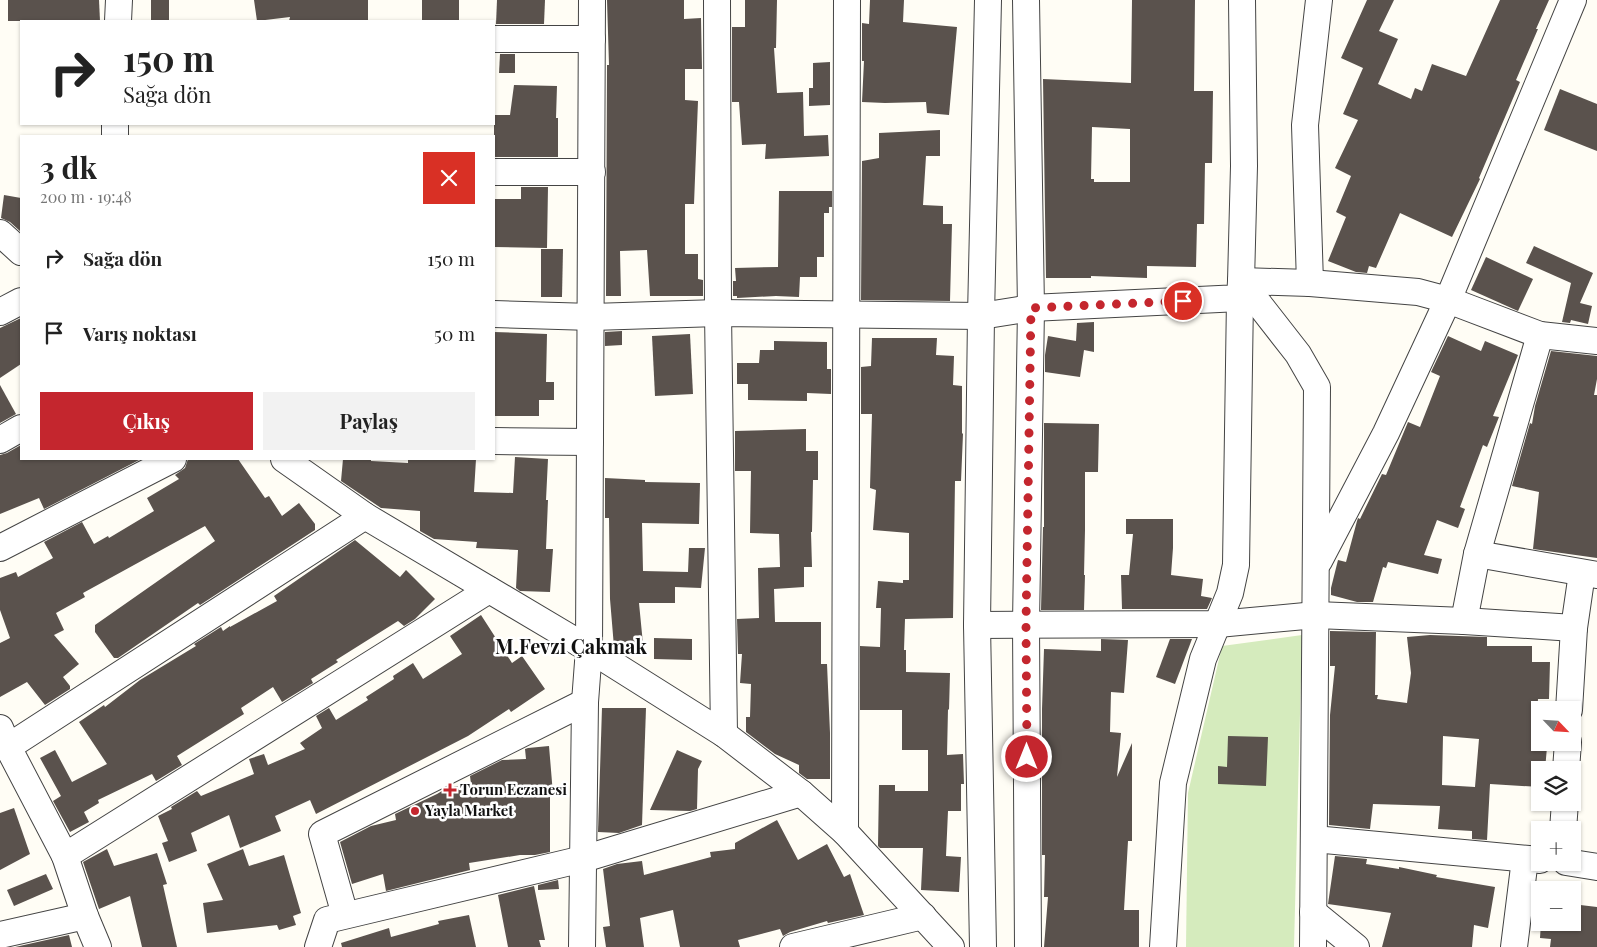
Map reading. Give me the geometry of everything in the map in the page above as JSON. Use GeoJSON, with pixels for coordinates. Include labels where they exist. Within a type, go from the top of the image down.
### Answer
{"type":"FeatureCollection","features":[{"type":"Feature","properties":{"kind":"street"},"geometry":{"type":"LineString","coordinates":[[118,0],[118,20]]}},
{"type":"Feature","properties":{"kind":"street"},"geometry":{"type":"LineString","coordinates":[[582,947],[585,702],[589,649],[592,0]]}},
{"type":"Feature","properties":{"kind":"street"},"geometry":{"type":"LineString","coordinates":[[717,0],[718,313],[724,734]]}},
{"type":"Feature","properties":{"kind":"street"},"geometry":{"type":"LineString","coordinates":[[845,832],[847,0]]}},
{"type":"Feature","properties":{"kind":"street"},"geometry":{"type":"LineString","coordinates":[[983,947],[977,625],[988,0]]}},
{"type":"Feature","properties":{"kind":"street"},"geometry":{"type":"LineString","coordinates":[[1026,0],[1031,308],[1026,624],[1028,947]]}},
{"type":"Feature","properties":{"kind":"street"},"geometry":{"type":"LineString","coordinates":[[1163,947],[1173,783],[1203,659],[1230,593],[1236,566],[1240,290],[1244,166],[1242,0]]}},
{"type":"Feature","properties":{"kind":"street"},"geometry":{"type":"LineString","coordinates":[[1310,282],[1306,125],[1319,0]]}},
{"type":"Feature","properties":{"kind":"street"},"geometry":{"type":"LineString","coordinates":[[1316,566],[1386,433],[1448,300],[1573,0]]}},
{"type":"Feature","properties":{"kind":"street"},"geometry":{"type":"LineString","coordinates":[[495,40],[592,39]]}},
{"type":"Feature","properties":{"kind":"street"},"geometry":{"type":"LineString","coordinates":[[495,172],[592,172]]}},
{"type":"Feature","properties":{"kind":"street"},"geometry":{"type":"LineString","coordinates":[[0,233],[20,251]]}},
{"type":"Feature","properties":{"kind":"street"},"geometry":{"type":"LineString","coordinates":[[495,314],[592,317],[718,313],[981,316],[1031,308],[1310,282],[1418,292],[1448,300],[1540,335],[1597,341]]}},
{"type":"Feature","properties":{"kind":"street"},"geometry":{"type":"LineString","coordinates":[[1240,290],[1298,354],[1317,387],[1313,947]]}},
{"type":"Feature","properties":{"kind":"street"},"geometry":{"type":"LineString","coordinates":[[0,312],[20,302]]}},
{"type":"Feature","properties":{"kind":"street"},"geometry":{"type":"LineString","coordinates":[[1464,621],[1477,554],[1540,335]]}},
{"type":"Feature","properties":{"kind":"street"},"geometry":{"type":"LineString","coordinates":[[0,440],[20,429]]}},
{"type":"Feature","properties":{"kind":"street"},"geometry":{"type":"LineString","coordinates":[[495,441],[590,442]]}},
{"type":"Feature","properties":{"kind":"street"},"geometry":{"type":"LineString","coordinates":[[0,548],[171,460]]}},
{"type":"Feature","properties":{"kind":"street"},"geometry":{"type":"LineString","coordinates":[[285,460],[365,516],[589,649],[724,734],[801,793],[845,832],[951,947]]}},
{"type":"Feature","properties":{"kind":"street"},"geometry":{"type":"LineString","coordinates":[[98,947],[85,916],[65,856],[4,738],[365,516]]}},
{"type":"Feature","properties":{"kind":"street"},"geometry":{"type":"LineString","coordinates":[[1477,554],[1590,574],[1574,628],[1570,701]]}},
{"type":"Feature","properties":{"kind":"street"},"geometry":{"type":"LineString","coordinates":[[65,856],[490,590]]}},
{"type":"Feature","properties":{"kind":"street"},"geometry":{"type":"LineString","coordinates":[[977,625],[1218,624],[1316,615],[1574,628]]}},
{"type":"Feature","properties":{"kind":"street"},"geometry":{"type":"LineString","coordinates":[[345,915],[322,834],[585,702]]}},
{"type":"Feature","properties":{"kind":"street"},"geometry":{"type":"LineString","coordinates":[[318,947],[327,920],[583,859],[801,793]]}},
{"type":"Feature","properties":{"kind":"street"},"geometry":{"type":"LineString","coordinates":[[1314,839],[1531,860]]}},
{"type":"Feature","properties":{"kind":"street"},"geometry":{"type":"LineString","coordinates":[[1581,864],[1597,867]]}},
{"type":"Feature","properties":{"kind":"street"},"geometry":{"type":"LineString","coordinates":[[1514,947],[1531,865]]}},
{"type":"Feature","properties":{"kind":"street"},"geometry":{"type":"LineString","coordinates":[[1313,912],[1356,947]]}},
{"type":"Feature","properties":{"kind":"street"},"geometry":{"type":"LineString","coordinates":[[0,935],[85,916]]}},
{"type":"Feature","properties":{"kind":"street"},"geometry":{"type":"LineString","coordinates":[[793,947],[923,916]]}},
{"type":"Feature","properties":{"kind":"green space"},"geometry":{"type":"Polygon","coordinates":[[[1302,635],[1294,947],[1186,947],[1188,793],[1222,646],[1302,635]]]}},
{"type":"Feature","properties":{"kind":"building"},"geometry":{"type":"Polygon","coordinates":[[[8,0],[99,0],[100,20],[8,21],[8,0]]]}},
{"type":"Feature","properties":{"kind":"building"},"geometry":{"type":"Polygon","coordinates":[[[151,0],[169,0],[169,20],[151,20],[151,0]]]}},
{"type":"Feature","properties":{"kind":"building"},"geometry":{"type":"Polygon","coordinates":[[[254,0],[368,0],[368,20],[289,20],[290,17],[257,20],[254,0]]]}},
{"type":"Feature","properties":{"kind":"building"},"geometry":{"type":"Polygon","coordinates":[[[422,0],[459,0],[459,20],[422,20],[422,0]]]}},
{"type":"Feature","properties":{"kind":"building"},"geometry":{"type":"Polygon","coordinates":[[[497,0],[545,0],[544,24],[496,24],[497,0]]]}},
{"type":"Feature","properties":{"kind":"building"},"geometry":{"type":"Polygon","coordinates":[[[607,0],[684,0],[684,19],[701,18],[702,69],[685,69],[685,100],[698,101],[694,204],[685,204],[685,254],[698,254],[698,279],[703,280],[703,296],[650,296],[647,250],[620,251],[621,296],[606,296],[607,65],[609,65],[607,0]]]}},
{"type":"Feature","properties":{"kind":"building"},"geometry":{"type":"Polygon","coordinates":[[[745,0],[777,0],[776,48],[774,48],[777,93],[803,92],[804,136],[828,135],[829,156],[765,159],[766,144],[742,145],[739,102],[732,102],[732,27],[745,27],[745,0]]]}},
{"type":"Feature","properties":{"kind":"building"},"geometry":{"type":"Polygon","coordinates":[[[870,0],[904,0],[903,22],[957,27],[949,115],[927,113],[926,102],[862,102],[864,61],[862,61],[862,23],[869,24],[870,0]]]}},
{"type":"Feature","properties":{"kind":"building"},"geometry":{"type":"Polygon","coordinates":[[[1132,0],[1195,0],[1194,91],[1213,91],[1212,163],[1205,163],[1204,224],[1197,224],[1196,267],[1147,266],[1147,278],[1091,276],[1091,278],[1046,278],[1043,79],[1131,83],[1132,0]],[[1092,127],[1091,179],[1094,179],[1094,182],[1130,182],[1130,129],[1092,127]]]}},
{"type":"Feature","properties":{"kind":"building"},"geometry":{"type":"Polygon","coordinates":[[[1367,0],[1394,0],[1379,31],[1398,39],[1378,84],[1411,99],[1415,88],[1422,91],[1432,64],[1466,76],[1500,0],[1549,0],[1516,80],[1520,82],[1480,179],[1452,237],[1400,213],[1376,268],[1369,266],[1367,273],[1356,272],[1328,261],[1346,217],[1336,212],[1351,176],[1335,168],[1358,120],[1343,114],[1363,68],[1341,58],[1367,0]]]}},
{"type":"Feature","properties":{"kind":"building"},"geometry":{"type":"Polygon","coordinates":[[[500,54],[515,54],[515,73],[499,73],[500,54]]]}},
{"type":"Feature","properties":{"kind":"building"},"geometry":{"type":"Polygon","coordinates":[[[830,62],[830,105],[809,106],[809,88],[813,88],[813,63],[830,62]]]}},
{"type":"Feature","properties":{"kind":"building"},"geometry":{"type":"Polygon","coordinates":[[[514,85],[557,86],[558,157],[495,157],[495,115],[510,115],[514,85]]]}},
{"type":"Feature","properties":{"kind":"building"},"geometry":{"type":"Polygon","coordinates":[[[1560,89],[1597,104],[1597,151],[1544,130],[1560,89]]]}},
{"type":"Feature","properties":{"kind":"building"},"geometry":{"type":"Polygon","coordinates":[[[940,130],[940,156],[926,156],[923,205],[943,206],[943,224],[952,224],[950,301],[861,300],[862,161],[879,158],[879,133],[940,130]]]}},
{"type":"Feature","properties":{"kind":"building"},"geometry":{"type":"Polygon","coordinates":[[[521,187],[548,187],[547,248],[495,247],[495,199],[521,199],[521,187]]]}},
{"type":"Feature","properties":{"kind":"building"},"geometry":{"type":"Polygon","coordinates":[[[779,191],[832,191],[832,207],[829,207],[829,213],[824,213],[824,257],[817,257],[817,277],[800,277],[799,297],[737,298],[737,296],[733,296],[733,281],[736,281],[735,268],[778,267],[779,191]]]}},
{"type":"Feature","properties":{"kind":"building"},"geometry":{"type":"Polygon","coordinates":[[[4,195],[20,198],[20,231],[10,222],[1,218],[4,195]]]}},
{"type":"Feature","properties":{"kind":"building"},"geometry":{"type":"Polygon","coordinates":[[[1534,246],[1593,273],[1580,303],[1592,306],[1588,324],[1571,320],[1570,323],[1562,322],[1571,283],[1526,263],[1534,246]]]}},
{"type":"Feature","properties":{"kind":"building"},"geometry":{"type":"Polygon","coordinates":[[[541,249],[563,249],[562,297],[541,297],[541,249]]]}},
{"type":"Feature","properties":{"kind":"building"},"geometry":{"type":"Polygon","coordinates":[[[1486,257],[1533,279],[1518,311],[1471,290],[1486,257]]]}},
{"type":"Feature","properties":{"kind":"building"},"geometry":{"type":"Polygon","coordinates":[[[20,318],[20,365],[0,378],[0,328],[20,318]]]}},
{"type":"Feature","properties":{"kind":"building"},"geometry":{"type":"Polygon","coordinates":[[[1094,322],[1094,352],[1084,350],[1080,377],[1045,372],[1048,336],[1076,341],[1077,323],[1094,322]]]}},
{"type":"Feature","properties":{"kind":"building"},"geometry":{"type":"Polygon","coordinates":[[[622,331],[622,345],[605,346],[605,332],[622,331]]]}},
{"type":"Feature","properties":{"kind":"building"},"geometry":{"type":"Polygon","coordinates":[[[495,332],[547,334],[546,382],[554,382],[554,400],[539,400],[539,416],[495,416],[495,332]]]}},
{"type":"Feature","properties":{"kind":"building"},"geometry":{"type":"Polygon","coordinates":[[[690,334],[693,394],[655,396],[652,336],[690,334]]]}},
{"type":"Feature","properties":{"kind":"building"},"geometry":{"type":"Polygon","coordinates":[[[1448,336],[1481,351],[1485,341],[1518,355],[1493,416],[1499,417],[1487,447],[1483,445],[1460,507],[1465,509],[1458,528],[1437,520],[1424,555],[1442,559],[1438,574],[1388,562],[1386,568],[1383,567],[1373,602],[1357,602],[1331,595],[1338,560],[1346,562],[1358,518],[1360,519],[1382,474],[1386,475],[1408,422],[1420,427],[1440,376],[1431,372],[1448,336]]]}},
{"type":"Feature","properties":{"kind":"building"},"geometry":{"type":"Polygon","coordinates":[[[872,338],[937,338],[936,355],[954,356],[953,385],[962,386],[963,434],[961,481],[955,481],[953,618],[905,619],[904,650],[906,650],[906,672],[950,673],[947,755],[963,754],[964,784],[961,784],[961,811],[948,811],[946,856],[961,857],[959,892],[921,890],[923,848],[880,848],[878,846],[879,785],[895,785],[895,791],[928,791],[928,750],[902,750],[902,710],[860,710],[860,646],[880,647],[881,608],[876,608],[878,581],[903,583],[903,580],[909,580],[909,533],[873,530],[876,490],[870,488],[872,414],[861,414],[861,367],[871,366],[872,338]]]}},
{"type":"Feature","properties":{"kind":"building"},"geometry":{"type":"Polygon","coordinates":[[[774,341],[827,342],[827,369],[831,369],[831,394],[807,393],[807,401],[748,400],[748,384],[737,384],[737,363],[759,363],[760,350],[774,350],[774,341]]]}},
{"type":"Feature","properties":{"kind":"building"},"geometry":{"type":"Polygon","coordinates":[[[1551,351],[1597,356],[1597,379],[1594,395],[1597,395],[1597,558],[1533,549],[1539,492],[1512,486],[1530,423],[1532,424],[1535,406],[1551,351]]]}},
{"type":"Feature","properties":{"kind":"building"},"geometry":{"type":"Polygon","coordinates":[[[0,385],[16,414],[0,423],[0,385]]]}},
{"type":"Feature","properties":{"kind":"building"},"geometry":{"type":"Polygon","coordinates":[[[1044,423],[1099,424],[1098,472],[1085,472],[1084,610],[1041,610],[1044,527],[1044,423]]]}},
{"type":"Feature","properties":{"kind":"building"},"geometry":{"type":"Polygon","coordinates":[[[806,429],[806,451],[818,451],[818,480],[813,480],[812,567],[804,567],[804,587],[774,589],[775,622],[821,622],[821,664],[827,664],[830,779],[807,779],[799,773],[799,765],[775,754],[746,732],[746,717],[750,717],[751,684],[740,683],[742,654],[738,654],[737,619],[759,618],[758,568],[780,567],[779,534],[750,533],[751,471],[735,471],[735,431],[806,429]]]}},
{"type":"Feature","properties":{"kind":"building"},"geometry":{"type":"Polygon","coordinates":[[[20,446],[20,460],[139,460],[44,509],[39,498],[0,514],[0,455],[20,446]]]}},
{"type":"Feature","properties":{"kind":"building"},"geometry":{"type":"Polygon","coordinates":[[[515,457],[548,459],[546,549],[553,549],[550,592],[520,591],[516,588],[518,550],[476,548],[477,542],[434,539],[420,531],[420,511],[381,508],[341,481],[343,460],[408,463],[408,460],[476,460],[474,492],[513,493],[515,457]]]}},
{"type":"Feature","properties":{"kind":"building"},"geometry":{"type":"Polygon","coordinates":[[[188,460],[239,460],[265,498],[269,496],[282,516],[299,503],[315,524],[315,530],[200,605],[198,603],[118,658],[114,658],[95,632],[95,625],[215,541],[205,526],[83,593],[85,597],[56,613],[64,630],[54,635],[79,664],[63,677],[70,686],[70,689],[45,705],[27,682],[0,697],[0,643],[10,638],[0,610],[0,578],[16,572],[18,577],[53,558],[44,542],[82,522],[94,544],[108,536],[109,538],[154,511],[147,498],[179,479],[175,475],[185,468],[188,460]]]}},
{"type":"Feature","properties":{"kind":"building"},"geometry":{"type":"Polygon","coordinates":[[[605,478],[645,480],[645,482],[700,483],[699,524],[642,523],[643,571],[688,572],[689,548],[705,548],[701,588],[675,587],[675,603],[639,603],[643,644],[614,647],[610,599],[609,518],[605,518],[605,478]]]}},
{"type":"Feature","properties":{"kind":"building"},"geometry":{"type":"Polygon","coordinates":[[[1126,519],[1173,519],[1171,575],[1203,579],[1201,596],[1212,598],[1207,609],[1122,609],[1121,575],[1129,575],[1133,534],[1126,534],[1126,519]]]}},
{"type":"Feature","properties":{"kind":"building"},"geometry":{"type":"Polygon","coordinates":[[[355,540],[400,577],[406,570],[435,599],[415,619],[404,626],[398,621],[336,660],[338,662],[311,679],[313,683],[282,702],[273,687],[241,708],[244,714],[177,756],[182,765],[156,781],[152,774],[98,800],[99,803],[84,812],[89,822],[70,832],[53,801],[61,796],[40,758],[55,750],[72,782],[107,764],[79,722],[104,705],[105,707],[140,680],[196,646],[194,644],[221,627],[223,631],[277,601],[274,596],[355,540]]]}},
{"type":"Feature","properties":{"kind":"building"},"geometry":{"type":"Polygon","coordinates":[[[481,615],[512,663],[522,656],[545,689],[511,712],[509,709],[468,736],[316,814],[310,800],[275,816],[281,831],[240,848],[229,815],[191,833],[197,851],[169,862],[162,843],[168,841],[158,816],[172,809],[171,807],[197,791],[201,796],[254,774],[249,759],[264,754],[268,765],[305,749],[300,743],[322,728],[316,716],[329,708],[336,720],[368,700],[366,697],[394,679],[393,676],[413,663],[423,679],[462,654],[450,636],[481,615]]]}},
{"type":"Feature","properties":{"kind":"building"},"geometry":{"type":"Polygon","coordinates":[[[1330,631],[1376,632],[1375,695],[1378,695],[1377,699],[1407,703],[1411,673],[1407,637],[1430,635],[1487,637],[1487,646],[1532,646],[1532,662],[1550,662],[1549,699],[1531,701],[1531,751],[1547,751],[1546,761],[1531,761],[1531,786],[1490,784],[1487,840],[1472,839],[1472,831],[1438,829],[1440,806],[1373,804],[1370,829],[1329,825],[1330,715],[1335,666],[1330,666],[1330,631]],[[1443,736],[1442,785],[1475,787],[1479,739],[1443,736]]]}},
{"type":"Feature","properties":{"kind":"building"},"geometry":{"type":"Polygon","coordinates":[[[654,638],[692,639],[692,660],[654,659],[654,638]]]}},
{"type":"Feature","properties":{"kind":"building"},"geometry":{"type":"Polygon","coordinates":[[[1101,639],[1128,640],[1124,693],[1111,692],[1110,732],[1121,733],[1117,777],[1132,743],[1132,841],[1128,841],[1124,910],[1139,910],[1139,947],[1044,947],[1048,897],[1044,897],[1045,855],[1042,855],[1044,649],[1101,651],[1101,639]]]}},
{"type":"Feature","properties":{"kind":"building"},"geometry":{"type":"Polygon","coordinates":[[[1170,639],[1192,639],[1175,684],[1156,677],[1170,639]]]}},
{"type":"Feature","properties":{"kind":"building"},"geometry":{"type":"Polygon","coordinates":[[[602,708],[646,708],[642,825],[619,833],[598,832],[602,708]]]}},
{"type":"Feature","properties":{"kind":"building"},"geometry":{"type":"Polygon","coordinates":[[[1228,736],[1268,737],[1266,786],[1218,784],[1218,766],[1227,767],[1228,736]]]}},
{"type":"Feature","properties":{"kind":"building"},"geometry":{"type":"Polygon","coordinates":[[[549,746],[553,794],[550,794],[550,852],[469,863],[470,870],[386,891],[383,874],[352,884],[340,842],[371,826],[396,820],[395,814],[447,788],[471,784],[470,776],[502,760],[526,759],[525,749],[549,746]]]}},
{"type":"Feature","properties":{"kind":"building"},"geometry":{"type":"Polygon","coordinates":[[[677,750],[702,761],[698,769],[697,809],[690,811],[650,810],[677,750]]]}},
{"type":"Feature","properties":{"kind":"building"},"geometry":{"type":"Polygon","coordinates":[[[14,808],[30,854],[0,870],[0,813],[14,808]]]}},
{"type":"Feature","properties":{"kind":"building"},"geometry":{"type":"Polygon","coordinates":[[[777,820],[798,860],[827,844],[844,877],[850,874],[864,915],[828,923],[827,921],[790,932],[783,936],[780,929],[738,940],[740,947],[680,947],[673,910],[640,918],[644,947],[606,947],[603,927],[610,926],[603,869],[617,864],[642,861],[644,875],[711,857],[710,852],[735,849],[735,843],[777,820]]]}},
{"type":"Feature","properties":{"kind":"building"},"geometry":{"type":"Polygon","coordinates":[[[107,849],[114,866],[157,853],[167,884],[163,885],[177,947],[142,947],[130,896],[99,909],[83,862],[107,849]]]}},
{"type":"Feature","properties":{"kind":"building"},"geometry":{"type":"Polygon","coordinates":[[[243,849],[249,866],[284,855],[301,913],[293,916],[296,925],[279,930],[277,925],[207,933],[203,903],[223,900],[207,864],[243,849]]]}},
{"type":"Feature","properties":{"kind":"building"},"geometry":{"type":"Polygon","coordinates":[[[1335,856],[1367,859],[1366,864],[1399,869],[1399,867],[1437,875],[1436,877],[1495,887],[1488,928],[1474,925],[1472,947],[1382,947],[1391,913],[1328,904],[1335,856]]]}},
{"type":"Feature","properties":{"kind":"building"},"geometry":{"type":"Polygon","coordinates":[[[46,874],[53,889],[14,906],[7,890],[46,874]]]}},
{"type":"Feature","properties":{"kind":"building"},"geometry":{"type":"Polygon","coordinates":[[[558,880],[559,889],[538,890],[538,885],[558,880]]]}},
{"type":"Feature","properties":{"kind":"building"},"geometry":{"type":"Polygon","coordinates":[[[534,886],[545,940],[539,940],[541,947],[508,947],[498,895],[534,886]]]}},
{"type":"Feature","properties":{"kind":"building"},"geometry":{"type":"Polygon","coordinates":[[[1581,905],[1597,907],[1597,947],[1550,947],[1551,939],[1540,938],[1540,931],[1581,931],[1581,905]]]}},
{"type":"Feature","properties":{"kind":"building"},"geometry":{"type":"Polygon","coordinates":[[[469,915],[476,947],[342,947],[341,943],[389,928],[391,937],[439,924],[438,921],[469,915]]]}},
{"type":"Feature","properties":{"kind":"building"},"geometry":{"type":"Polygon","coordinates":[[[69,935],[72,947],[15,947],[69,935]]]}},
{"type":"Feature","properties":{"kind":"place","name":"Torun Eczanesi"},"geometry":{"type":"Point","coordinates":[450,790]}},
{"type":"Feature","properties":{"kind":"place","name":"Yayla Market"},"geometry":{"type":"Point","coordinates":[415,811]}},
{"type":"Feature","properties":{"kind":"district","name":"M.Fevzi Çakmak"},"geometry":{"type":"Point","coordinates":[571,647]}},
{"type":"Feature","properties":{"kind":"route"},"geometry":{"type":"LineString","coordinates":[[1027,757],[1026,624],[1031,308],[1183,301]]}}]}
